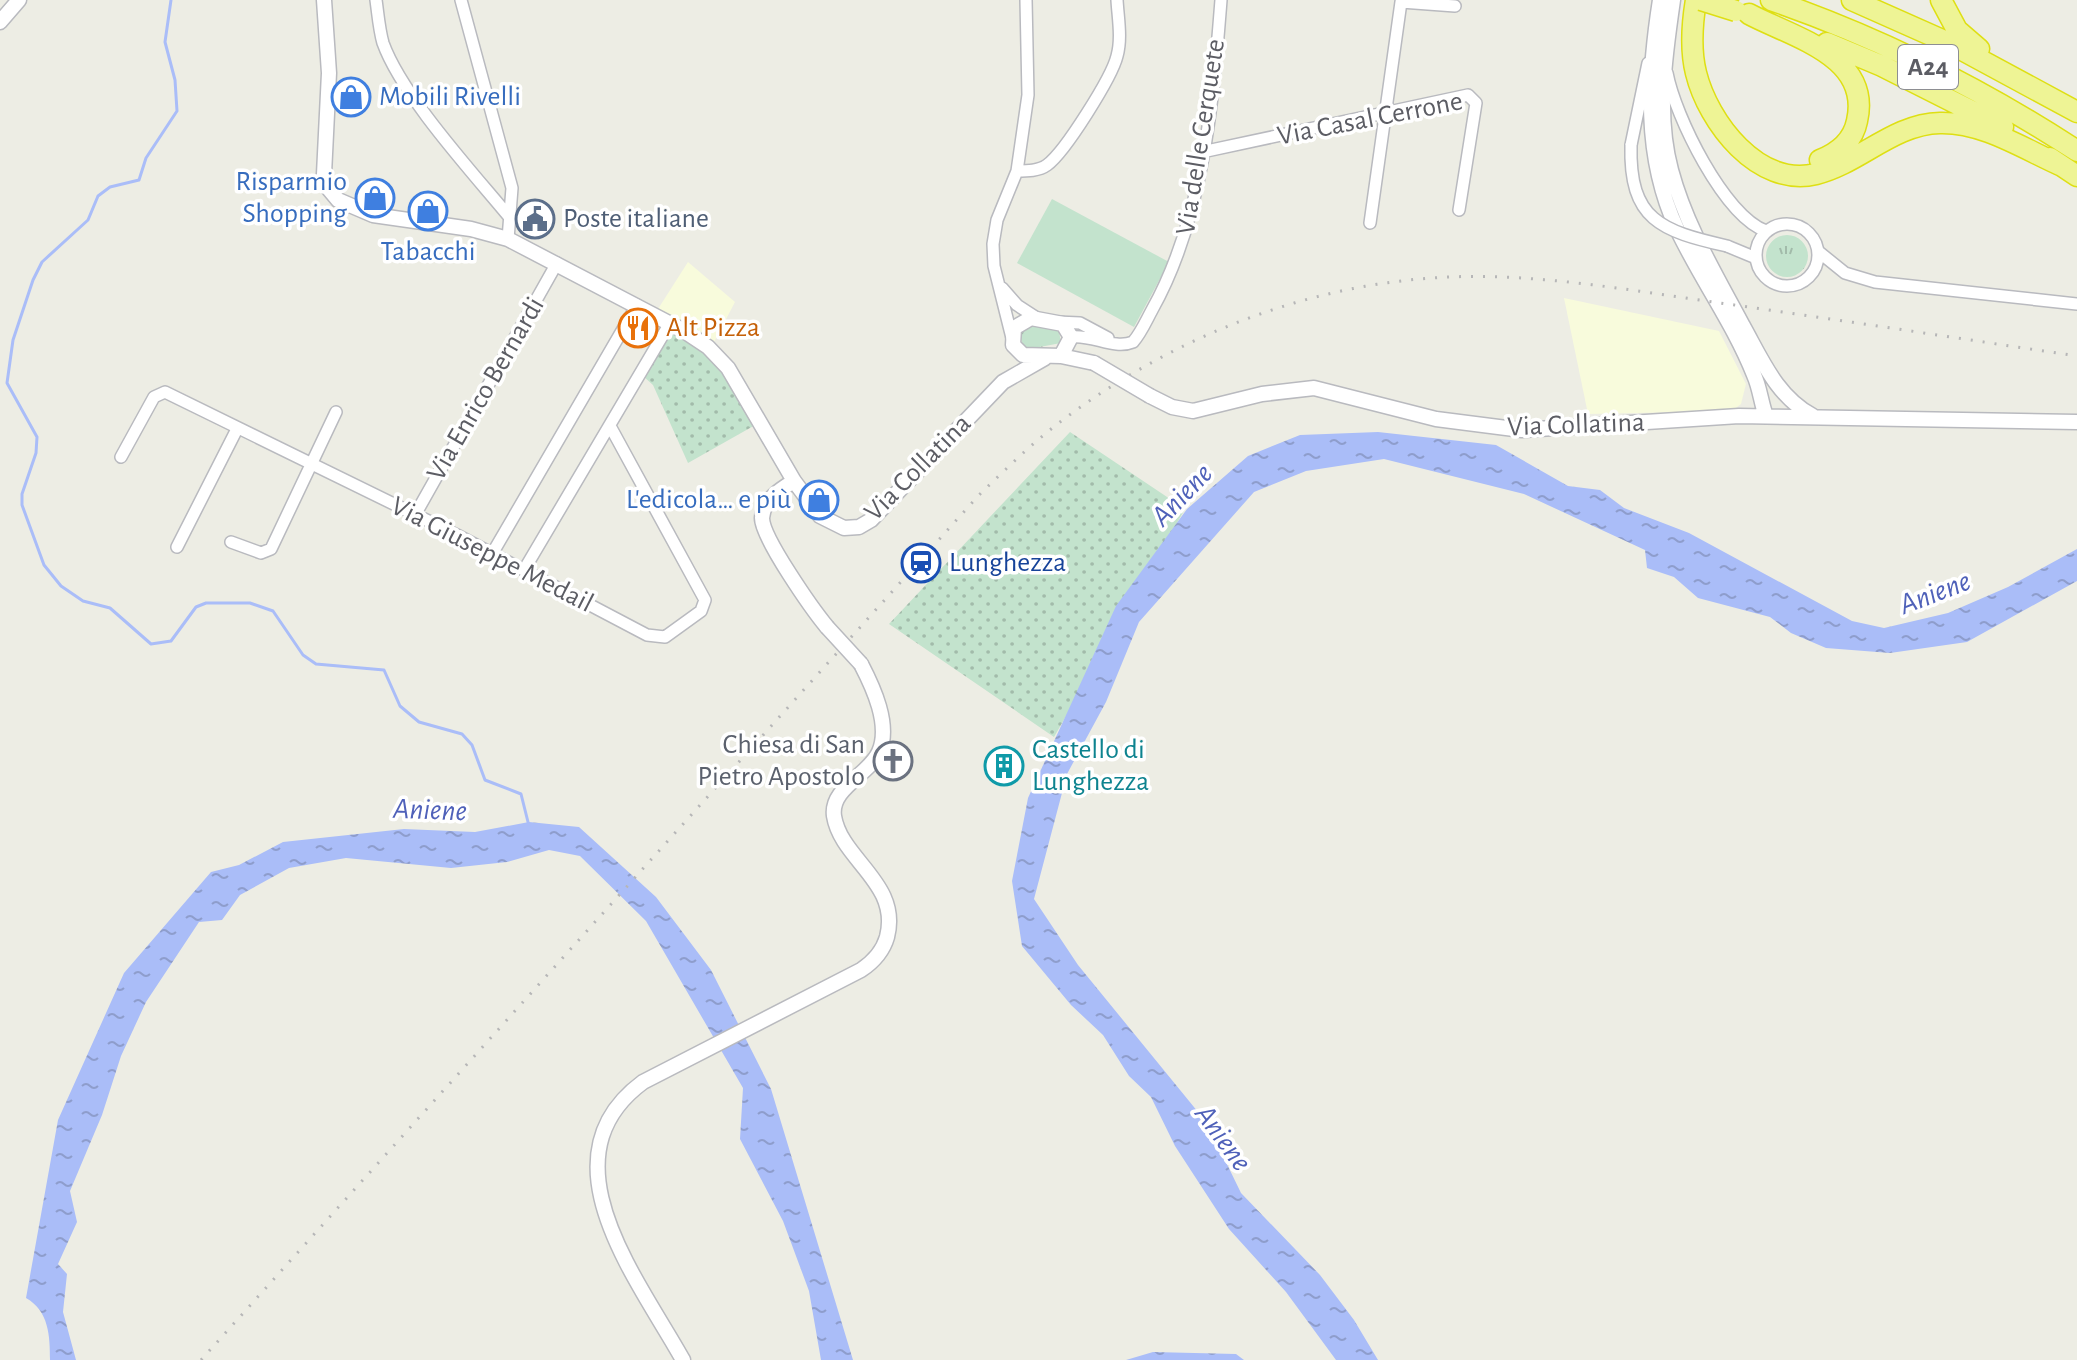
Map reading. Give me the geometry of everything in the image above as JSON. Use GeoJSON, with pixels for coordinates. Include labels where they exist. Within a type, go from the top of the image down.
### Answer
{"type":"FeatureCollection","features":[{"type":"Feature","properties":{"kind":"highway"},"geometry":{"type":"LineString","coordinates":[[1701,0],[1833,45],[1937,92],[1987,118],[2068,170]]}},
{"type":"Feature","properties":{"kind":"highway"},"geometry":{"type":"LineString","coordinates":[[1701,0],[1706,71],[1715,97],[1736,131],[1757,150],[1785,163],[1809,164],[1831,156],[1847,142],[1857,123],[1859,97],[1853,82],[1840,63],[1824,50],[1742,12]]}},
{"type":"Feature","properties":{"kind":"highway"},"geometry":{"type":"LineString","coordinates":[[1701,0],[1693,54],[1704,98],[1733,140],[1764,164],[1792,174],[1814,174],[1909,128],[1944,123],[1983,130],[2068,170]]}},
{"type":"Feature","properties":{"kind":"highway","name":"A24"},"geometry":{"type":"LineString","coordinates":[[1771,0],[1931,68],[1998,103],[2077,151]]}},
{"type":"Feature","properties":{"kind":"highway","name":"A24"},"geometry":{"type":"LineString","coordinates":[[1802,0],[1934,57],[2077,138]]}},
{"type":"Feature","properties":{"kind":"highway"},"geometry":{"type":"LineString","coordinates":[[1852,0],[1951,44],[2070,108]]}},
{"type":"Feature","properties":{"kind":"highway"},"geometry":{"type":"LineString","coordinates":[[1941,0],[1965,39],[2035,81],[2070,108]]}},
{"type":"Feature","properties":{"kind":"street"},"geometry":{"type":"LineString","coordinates":[[0,22],[19,0]]}},
{"type":"Feature","properties":{"kind":"street"},"geometry":{"type":"LineString","coordinates":[[324,0],[329,73],[324,174],[330,192],[361,212],[471,229],[508,239],[699,340],[725,365],[794,481],[771,499],[762,522],[791,576],[827,627],[861,664],[881,715],[883,737],[876,758],[839,795],[834,813],[839,829],[884,897],[889,920],[886,939],[876,957],[865,967],[649,1078],[622,1100],[603,1133],[595,1165],[599,1196],[614,1233],[683,1360]]}},
{"type":"Feature","properties":{"kind":"street"},"geometry":{"type":"LineString","coordinates":[[376,0],[382,40],[400,73],[450,145],[511,219]]}},
{"type":"Feature","properties":{"kind":"street"},"geometry":{"type":"LineString","coordinates":[[461,0],[511,183],[508,239]]}},
{"type":"Feature","properties":{"kind":"street"},"geometry":{"type":"LineString","coordinates":[[1026,0],[1028,95],[1017,171],[995,231],[993,255],[1013,341],[1023,355],[1045,358],[1061,356],[1071,340],[1090,337],[1118,345]]}},
{"type":"Feature","properties":{"kind":"street"},"geometry":{"type":"LineString","coordinates":[[1017,171],[1035,170],[1050,163],[1101,88],[1118,54],[1117,0]]}},
{"type":"Feature","properties":{"kind":"street","name":"Via delle Cerquete"},"geometry":{"type":"LineString","coordinates":[[1118,345],[1137,338],[1177,262],[1190,222],[1221,0]]}},
{"type":"Feature","properties":{"kind":"street"},"geometry":{"type":"LineString","coordinates":[[1660,0],[1649,91],[1652,137],[1660,173],[1676,226],[1757,381],[1766,416]]}},
{"type":"Feature","properties":{"kind":"street"},"geometry":{"type":"LineString","coordinates":[[1673,0],[1663,86],[1670,168],[1687,219],[1763,362],[1789,399],[1814,417]]}},
{"type":"Feature","properties":{"kind":"street"},"geometry":{"type":"LineString","coordinates":[[1370,223],[1401,2],[1455,6]]}},
{"type":"Feature","properties":{"kind":"street"},"geometry":{"type":"LineString","coordinates":[[1657,19],[1631,145],[1633,186],[1647,213],[1663,227],[1756,258]]}},
{"type":"Feature","properties":{"kind":"street"},"geometry":{"type":"LineString","coordinates":[[1665,53],[1668,77],[1693,145],[1746,218],[1766,231]]}},
{"type":"Feature","properties":{"kind":"street","name":"Via Casal Cerrone"},"geometry":{"type":"LineString","coordinates":[[1202,152],[1463,95],[1474,98],[1459,210]]}},
{"type":"Feature","properties":{"kind":"street"},"geometry":{"type":"LineString","coordinates":[[1845,273],[1781,286],[1764,276],[1756,258],[1756,248],[1766,231],[1788,223],[1799,225],[1816,241],[1819,252],[1845,273],[1875,282],[2077,304]]}},
{"type":"Feature","properties":{"kind":"street"},"geometry":{"type":"LineString","coordinates":[[1809,278],[1819,252]]}},
{"type":"Feature","properties":{"kind":"street","name":"Via Enrico Bernardi"},"geometry":{"type":"LineString","coordinates":[[415,515],[557,263]]}},
{"type":"Feature","properties":{"kind":"street"},"geometry":{"type":"LineString","coordinates":[[999,284],[1017,305],[1037,318],[1086,325],[1118,345]]}},
{"type":"Feature","properties":{"kind":"street"},"geometry":{"type":"LineString","coordinates":[[492,554],[637,305]]}},
{"type":"Feature","properties":{"kind":"street"},"geometry":{"type":"LineString","coordinates":[[1013,341],[1020,322],[1037,318]]}},
{"type":"Feature","properties":{"kind":"street"},"geometry":{"type":"LineString","coordinates":[[1056,322],[1067,327],[1071,340]]}},
{"type":"Feature","properties":{"kind":"street"},"geometry":{"type":"LineString","coordinates":[[524,570],[670,323]]}},
{"type":"Feature","properties":{"kind":"street","name":"Via Collatina"},"geometry":{"type":"LineString","coordinates":[[1071,340],[1094,363],[1150,396],[1172,407],[1198,410],[1258,395],[1314,388],[1436,419],[1522,430],[1739,416],[2077,422]]}},
{"type":"Feature","properties":{"kind":"street","name":"Via Collatina"},"geometry":{"type":"LineString","coordinates":[[1003,382],[1013,341]]}},
{"type":"Feature","properties":{"kind":"street","name":"Via Collatina"},"geometry":{"type":"LineString","coordinates":[[1061,356],[1094,363]]}},
{"type":"Feature","properties":{"kind":"street","name":"Via Collatina"},"geometry":{"type":"LineString","coordinates":[[794,481],[826,521],[841,528],[859,527],[877,514],[1003,382],[1045,358]]}},
{"type":"Feature","properties":{"kind":"street"},"geometry":{"type":"LineString","coordinates":[[1763,362],[1769,395],[1766,416]]}},
{"type":"Feature","properties":{"kind":"street"},"geometry":{"type":"LineString","coordinates":[[1739,416],[1753,398],[1757,381]]}},
{"type":"Feature","properties":{"kind":"street","name":"Via Giuseppe Medail"},"geometry":{"type":"LineString","coordinates":[[121,457],[154,397],[161,392],[415,515],[654,637],[671,634],[703,608],[704,597],[610,426]]}},
{"type":"Feature","properties":{"kind":"street"},"geometry":{"type":"LineString","coordinates":[[231,542],[261,553],[269,551],[336,412]]}},
{"type":"Feature","properties":{"kind":"street"},"geometry":{"type":"LineString","coordinates":[[177,547],[237,429]]}},
{"type":"Feature","properties":{"kind":"shaded area"},"geometry":{"type":"Polygon","coordinates":[[[688,262],[735,302],[713,344],[658,309],[688,262]]]}},
{"type":"Feature","properties":{"kind":"shaded area"},"geometry":{"type":"Polygon","coordinates":[[[1564,298],[1719,331],[1746,384],[1741,404],[1732,411],[1588,414],[1564,298]]]}},
{"type":"Feature","properties":{"kind":"green space"},"geometry":{"type":"Polygon","coordinates":[[[1052,199],[1169,262],[1134,327],[1017,263],[1052,199]]]}},
{"type":"Feature","properties":{"kind":"green space"},"geometry":{"type":"Polygon","coordinates":[[[1787,235],[1802,241],[1808,256],[1802,271],[1787,277],[1772,271],[1766,256],[1772,241],[1787,235]]]}},
{"type":"Feature","properties":{"kind":"green space"},"geometry":{"type":"Polygon","coordinates":[[[1033,325],[1059,331],[1061,343],[1029,349],[1023,346],[1020,333],[1033,325]]]}},
{"type":"Feature","properties":{"kind":"green space"},"geometry":{"type":"Polygon","coordinates":[[[671,328],[724,368],[757,424],[688,463],[653,385],[643,376],[671,328]]]}},
{"type":"Feature","properties":{"kind":"green space"},"geometry":{"type":"Polygon","coordinates":[[[1070,432],[1185,509],[1054,737],[889,624],[1070,432]]]}},
{"type":"Feature","properties":{"kind":"water"},"geometry":{"type":"Polygon","coordinates":[[[1378,432],[1496,445],[1568,486],[1600,490],[1624,508],[1689,533],[1852,621],[1884,628],[1948,613],[2008,587],[2077,549],[2077,581],[1967,642],[1890,653],[1826,648],[1791,633],[1770,617],[1698,598],[1674,577],[1647,568],[1645,550],[1524,494],[1384,459],[1306,471],[1254,492],[1139,622],[1106,702],[1067,774],[1034,899],[1078,965],[1207,1123],[1241,1193],[1320,1275],[1354,1320],[1378,1360],[1336,1360],[1286,1292],[1229,1229],[1175,1146],[1151,1097],[1129,1076],[1103,1035],[1071,1005],[1022,946],[1012,881],[1028,798],[1116,606],[1187,509],[1248,456],[1300,435],[1378,432]]]}},
{"type":"Feature","properties":{"kind":"water"},"geometry":{"type":"Polygon","coordinates":[[[529,822],[579,827],[656,897],[711,970],[771,1089],[853,1360],[821,1360],[809,1291],[783,1221],[740,1139],[743,1088],[646,921],[580,856],[549,850],[507,862],[451,868],[346,858],[289,868],[240,895],[222,920],[199,922],[146,1002],[121,1056],[102,1115],[70,1191],[77,1222],[58,1264],[67,1274],[63,1312],[76,1360],[50,1360],[44,1317],[26,1298],[58,1120],[124,973],[211,872],[239,865],[283,842],[404,829],[475,832],[529,822]]]}},
{"type":"Feature","properties":{"kind":"water"},"geometry":{"type":"Polygon","coordinates":[[[1153,1352],[1236,1354],[1244,1360],[1126,1360],[1153,1352]]]}},
{"type":"Feature","properties":{"kind":"waterway"},"geometry":{"type":"LineString","coordinates":[[171,0],[165,42],[175,80],[177,111],[146,158],[139,180],[110,187],[98,196],[88,220],[42,262],[13,340],[7,383],[37,437],[36,453],[22,494],[22,505],[44,565],[61,586],[83,601],[110,608],[151,644],[171,641],[196,607],[206,603],[250,603],[273,611],[303,655],[316,664],[384,670],[400,706],[419,722],[462,734],[472,745],[485,780],[521,794],[529,826]]}},
{"type":"Feature","properties":{"kind":"railway"},"geometry":{"type":"LineString","coordinates":[[201,1360],[979,495],[1060,422],[1160,358],[1214,332],[1326,294],[1384,283],[1443,277],[1503,277],[1608,287],[2077,356]]}},
{"type":"Feature","properties":{"kind":"place","name":"Mobili Rivelli"},"geometry":{"type":"Point","coordinates":[351,97]}},
{"type":"Feature","properties":{"kind":"place","name":"Risparmio Shopping"},"geometry":{"type":"Point","coordinates":[375,198]}},
{"type":"Feature","properties":{"kind":"place","name":"Tabacchi"},"geometry":{"type":"Point","coordinates":[428,211]}},
{"type":"Feature","properties":{"kind":"place","name":"Poste italiane"},"geometry":{"type":"Point","coordinates":[535,219]}},
{"type":"Feature","properties":{"kind":"place","name":"Alt Pizza"},"geometry":{"type":"Point","coordinates":[638,328]}},
{"type":"Feature","properties":{"kind":"place","name":"L'edicola… e più"},"geometry":{"type":"Point","coordinates":[819,500]}},
{"type":"Feature","properties":{"kind":"place","name":"Lunghezza"},"geometry":{"type":"Point","coordinates":[921,563]}},
{"type":"Feature","properties":{"kind":"place","name":"Chiesa di San Pietro Apostolo"},"geometry":{"type":"Point","coordinates":[893,761]}},
{"type":"Feature","properties":{"kind":"place","name":"Castello di Lunghezza"},"geometry":{"type":"Point","coordinates":[1004,766]}},
{"type":"Feature","properties":{"kind":"water label","name":"Aniene"},"geometry":{"type":"Point","coordinates":[1182,495]}},
{"type":"Feature","properties":{"kind":"water label","name":"Aniene"},"geometry":{"type":"Point","coordinates":[1935,593]}},
{"type":"Feature","properties":{"kind":"water label","name":"Aniene"},"geometry":{"type":"Point","coordinates":[430,810]}},
{"type":"Feature","properties":{"kind":"water label","name":"Aniene"},"geometry":{"type":"Point","coordinates":[1223,1138]}}]}
